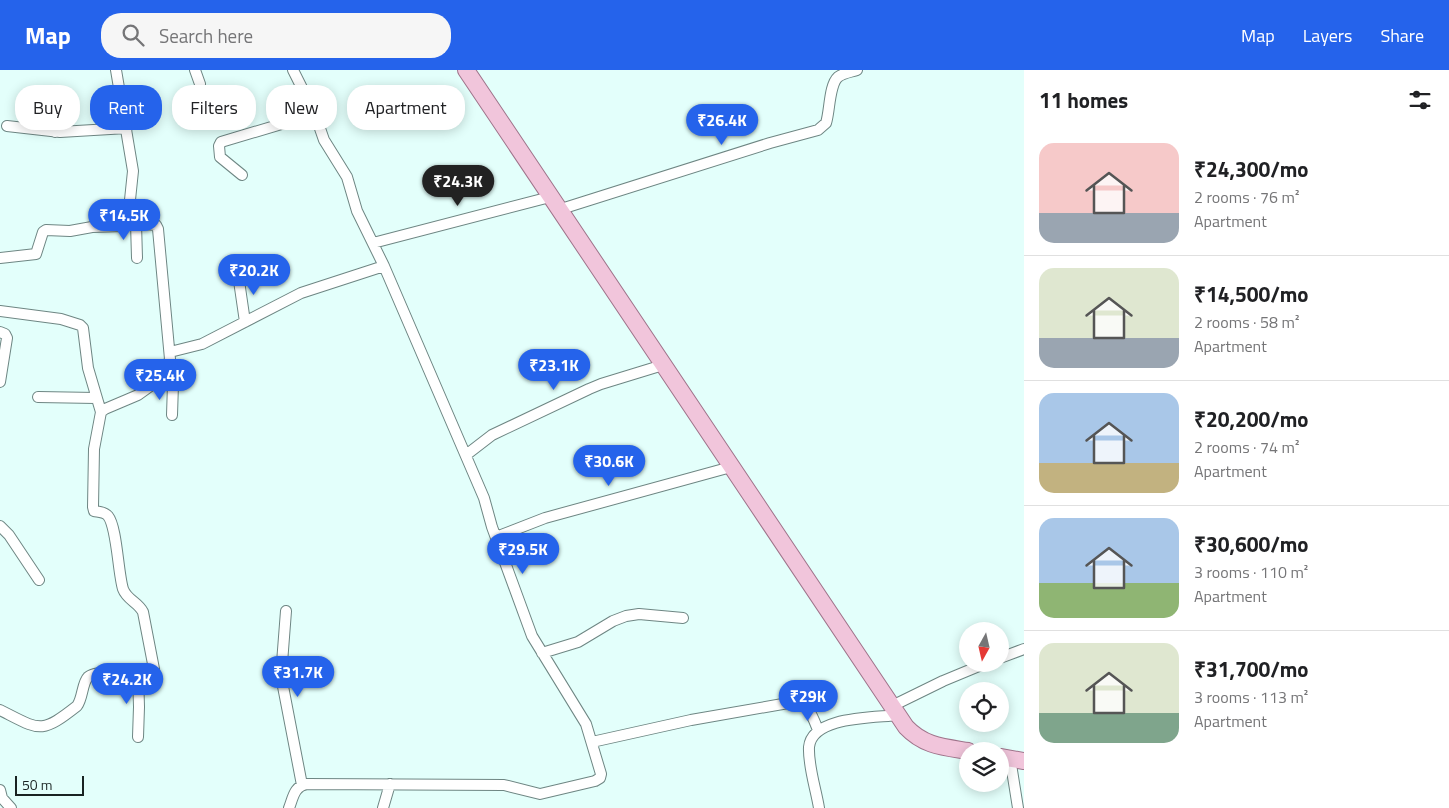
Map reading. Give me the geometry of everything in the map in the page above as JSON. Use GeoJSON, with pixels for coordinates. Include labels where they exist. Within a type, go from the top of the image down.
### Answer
{"type":"FeatureCollection","features":[{"type":"Feature","properties":{"kind":"main road"},"geometry":{"type":"LineString","coordinates":[[466,70],[895,710],[915,737],[929,744],[959,749]]}},
{"type":"Feature","properties":{"kind":"street"},"geometry":{"type":"LineString","coordinates":[[116,70],[119,85]]}},
{"type":"Feature","properties":{"kind":"street"},"geometry":{"type":"LineString","coordinates":[[195,70],[200,84]]}},
{"type":"Feature","properties":{"kind":"street"},"geometry":{"type":"LineString","coordinates":[[293,70],[300,85]]}},
{"type":"Feature","properties":{"kind":"street"},"geometry":{"type":"LineString","coordinates":[[850,70],[856,70]]}},
{"type":"Feature","properties":{"kind":"street"},"geometry":{"type":"LineString","coordinates":[[373,243],[554,203],[818,130],[826,123],[833,86],[837,78],[856,70]]}},
{"type":"Feature","properties":{"kind":"street"},"geometry":{"type":"LineString","coordinates":[[7,126],[55,132],[91,130]]}},
{"type":"Feature","properties":{"kind":"street"},"geometry":{"type":"LineString","coordinates":[[242,175],[220,157],[219,146],[221,142],[266,129]]}},
{"type":"Feature","properties":{"kind":"street"},"geometry":{"type":"LineString","coordinates":[[127,130],[133,171],[128,216],[133,222],[137,258]]}},
{"type":"Feature","properties":{"kind":"street"},"geometry":{"type":"LineString","coordinates":[[290,808],[296,789],[302,785],[504,785],[544,794],[595,780],[600,778],[601,774],[586,724],[528,627],[484,498],[384,266],[357,211],[348,177],[324,140],[321,130]]}},
{"type":"Feature","properties":{"kind":"street"},"geometry":{"type":"LineString","coordinates":[[0,258],[36,254],[43,232],[46,230],[70,231],[92,227],[123,226],[133,222],[156,225],[158,229],[170,352],[168,367],[163,377],[138,395],[101,412]]}},
{"type":"Feature","properties":{"kind":"street"},"geometry":{"type":"LineString","coordinates":[[170,352],[202,344],[301,293],[384,266]]}},
{"type":"Feature","properties":{"kind":"street"},"geometry":{"type":"LineString","coordinates":[[238,274],[245,322]]}},
{"type":"Feature","properties":{"kind":"street"},"geometry":{"type":"LineString","coordinates":[[0,311],[61,319],[80,324],[82,328],[88,368],[101,412],[94,449],[93,507],[94,510],[105,514],[110,519],[123,588],[130,600],[141,608],[143,612],[154,669],[151,673],[100,673],[90,675],[86,679],[80,702],[77,706],[46,727],[32,726],[0,710]]}},
{"type":"Feature","properties":{"kind":"street"},"geometry":{"type":"LineString","coordinates":[[0,332],[5,334],[6,338],[0,382]]}},
{"type":"Feature","properties":{"kind":"street"},"geometry":{"type":"LineString","coordinates":[[466,455],[492,435],[580,393],[601,384],[663,365]]}},
{"type":"Feature","properties":{"kind":"street"},"geometry":{"type":"LineString","coordinates":[[163,377],[173,384],[172,415]]}},
{"type":"Feature","properties":{"kind":"street"},"geometry":{"type":"LineString","coordinates":[[38,397],[96,398]]}},
{"type":"Feature","properties":{"kind":"street"},"geometry":{"type":"LineString","coordinates":[[496,537],[545,518],[731,468]]}},
{"type":"Feature","properties":{"kind":"street"},"geometry":{"type":"LineString","coordinates":[[0,526],[12,539],[39,580]]}},
{"type":"Feature","properties":{"kind":"street"},"geometry":{"type":"LineString","coordinates":[[286,611],[281,676],[302,785]]}},
{"type":"Feature","properties":{"kind":"street"},"geometry":{"type":"LineString","coordinates":[[542,653],[578,642],[613,620],[626,616],[639,614],[683,618]]}},
{"type":"Feature","properties":{"kind":"street"},"geometry":{"type":"LineString","coordinates":[[1009,655],[1024,649]]}},
{"type":"Feature","properties":{"kind":"street"},"geometry":{"type":"LineString","coordinates":[[820,808],[809,758],[809,745],[812,735],[818,730],[844,721],[895,710],[943,681],[965,672]]}},
{"type":"Feature","properties":{"kind":"street"},"geometry":{"type":"LineString","coordinates":[[138,673],[138,737]]}},
{"type":"Feature","properties":{"kind":"street"},"geometry":{"type":"LineString","coordinates":[[592,742],[691,720],[794,702],[799,702],[807,708],[818,730]]}},
{"type":"Feature","properties":{"kind":"street"},"geometry":{"type":"LineString","coordinates":[[1011,759],[1018,808]]}},
{"type":"Feature","properties":{"kind":"street"},"geometry":{"type":"LineString","coordinates":[[383,808],[390,784]]}},
{"type":"Feature","properties":{"kind":"street"},"geometry":{"type":"LineString","coordinates":[[0,790],[2,798],[12,808]]}}]}
